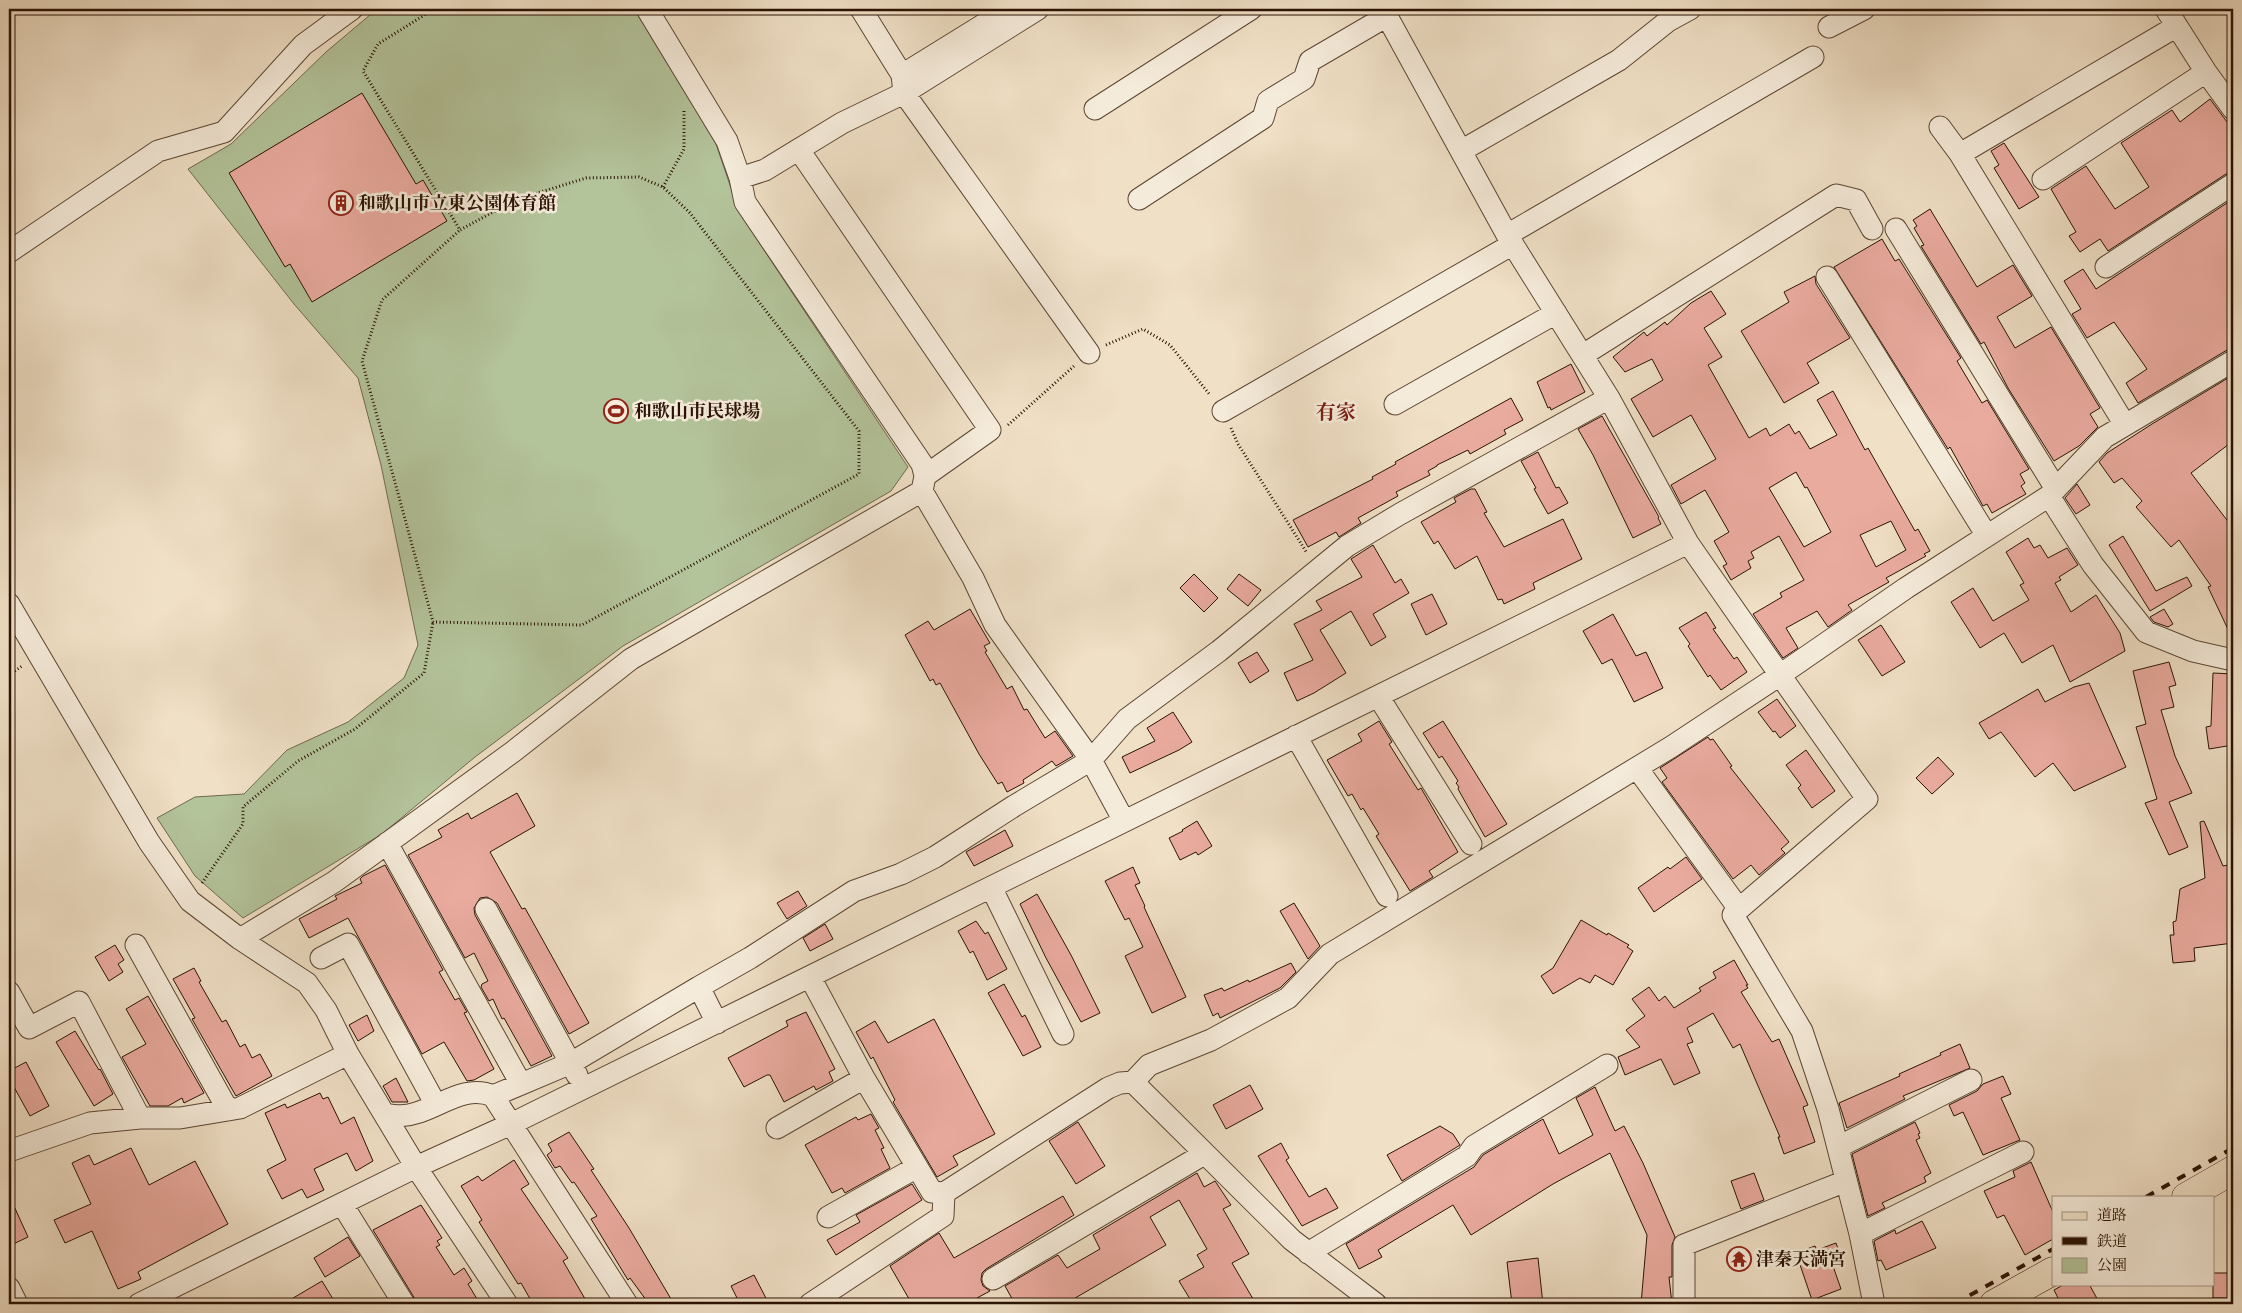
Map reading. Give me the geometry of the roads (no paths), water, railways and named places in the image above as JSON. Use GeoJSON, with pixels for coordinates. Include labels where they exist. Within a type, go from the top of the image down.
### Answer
{"type":"FeatureCollection","features":[{"type":"Feature","properties":{"kind":"main road"},"geometry":{"type":"LineString","coordinates":[[2188,1196],[2233,1170]]}},
{"type":"Feature","properties":{"kind":"main road"},"geometry":{"type":"LineString","coordinates":[[1994,1304],[2052,1271]]}},
{"type":"Feature","properties":{"kind":"street"},"geometry":{"type":"LineString","coordinates":[[9,252],[158,150],[224,132],[303,45],[352,9]]}},
{"type":"Feature","properties":{"kind":"street"},"geometry":{"type":"LineString","coordinates":[[646,9],[727,141],[740,178],[745,202],[922,464],[923,484],[973,578],[995,625],[1091,760],[1124,821]]}},
{"type":"Feature","properties":{"kind":"street"},"geometry":{"type":"LineString","coordinates":[[861,9],[903,84],[1089,353]]}},
{"type":"Feature","properties":{"kind":"street"},"geometry":{"type":"LineString","coordinates":[[1095,109],[1252,9]]}},
{"type":"Feature","properties":{"kind":"street"},"geometry":{"type":"LineString","coordinates":[[1461,151],[1619,60],[1668,21],[1690,9]]}},
{"type":"Feature","properties":{"kind":"street"},"geometry":{"type":"LineString","coordinates":[[1829,27],[1864,9]]}},
{"type":"Feature","properties":{"kind":"street"},"geometry":{"type":"LineString","coordinates":[[740,178],[765,170],[903,84],[1033,10]]}},
{"type":"Feature","properties":{"kind":"street"},"geometry":{"type":"LineString","coordinates":[[1139,199],[1263,118],[1268,102],[1304,79],[1310,61],[1385,12],[1510,239],[1610,398],[1688,543],[1866,799],[1733,915],[1802,1031],[1828,1109],[1860,1234],[1874,1304]]}},
{"type":"Feature","properties":{"kind":"street"},"geometry":{"type":"LineString","coordinates":[[903,84],[999,15]]}},
{"type":"Feature","properties":{"kind":"street"},"geometry":{"type":"LineString","coordinates":[[1960,154],[2172,18],[2206,72],[2233,109]]}},
{"type":"Feature","properties":{"kind":"street"},"geometry":{"type":"LineString","coordinates":[[1223,411],[1813,57]]}},
{"type":"Feature","properties":{"kind":"street"},"geometry":{"type":"LineString","coordinates":[[2043,179],[2206,72]]}},
{"type":"Feature","properties":{"kind":"street"},"geometry":{"type":"LineString","coordinates":[[1940,126],[1960,154],[2125,425]]}},
{"type":"Feature","properties":{"kind":"street"},"geometry":{"type":"LineString","coordinates":[[240,939],[334,882],[514,751],[631,659],[923,484],[990,430],[799,150]]}},
{"type":"Feature","properties":{"kind":"street"},"geometry":{"type":"LineString","coordinates":[[2106,267],[2233,184]]}},
{"type":"Feature","properties":{"kind":"street"},"geometry":{"type":"LineString","coordinates":[[1583,355],[1836,195],[1856,200],[1872,229]]}},
{"type":"Feature","properties":{"kind":"street"},"geometry":{"type":"LineString","coordinates":[[1896,229],[2053,493],[2093,565],[2146,632],[2193,651],[2233,660]]}},
{"type":"Feature","properties":{"kind":"street"},"geometry":{"type":"LineString","coordinates":[[1827,277],[1987,536]]}},
{"type":"Feature","properties":{"kind":"street"},"geometry":{"type":"LineString","coordinates":[[1395,404],[1556,313]]}},
{"type":"Feature","properties":{"kind":"street"},"geometry":{"type":"LineString","coordinates":[[810,977],[864,1078],[932,1192],[944,1193],[1108,1088],[1120,1082],[1133,1082],[1150,1066],[1211,1040],[1288,998],[1330,954],[1637,768],[1780,675],[1906,588],[2053,493],[2105,437],[2233,362]]}},
{"type":"Feature","properties":{"kind":"street"},"geometry":{"type":"LineString","coordinates":[[493,1096],[571,1063],[750,958],[854,891],[901,874],[935,857],[1014,806],[1091,760],[1127,719],[1219,651],[1347,546],[1610,398]]}},
{"type":"Feature","properties":{"kind":"street"},"geometry":{"type":"LineString","coordinates":[[139,1304],[416,1167],[511,1124],[717,1023],[1688,543]]}},
{"type":"Feature","properties":{"kind":"street"},"geometry":{"type":"LineString","coordinates":[[9,604],[149,842],[190,901],[240,939],[307,983],[326,1010],[348,1054],[416,1167],[507,1304]]}},
{"type":"Feature","properties":{"kind":"street"},"geometry":{"type":"LineString","coordinates":[[1378,696],[1472,844]]}},
{"type":"Feature","properties":{"kind":"street"},"geometry":{"type":"LineString","coordinates":[[1296,736],[1387,896]]}},
{"type":"Feature","properties":{"kind":"street"},"geometry":{"type":"LineString","coordinates":[[1637,768],[1739,909]]}},
{"type":"Feature","properties":{"kind":"street"},"geometry":{"type":"LineString","coordinates":[[387,843],[521,1084]]}},
{"type":"Feature","properties":{"kind":"street"},"geometry":{"type":"LineString","coordinates":[[991,887],[1063,1034]]}},
{"type":"Feature","properties":{"kind":"street"},"geometry":{"type":"LineString","coordinates":[[486,909],[584,1088]]}},
{"type":"Feature","properties":{"kind":"street"},"geometry":{"type":"LineString","coordinates":[[321,958],[348,944],[436,1105]]}},
{"type":"Feature","properties":{"kind":"street"},"geometry":{"type":"LineString","coordinates":[[136,945],[228,1110]]}},
{"type":"Feature","properties":{"kind":"street"},"geometry":{"type":"LineString","coordinates":[[698,987],[717,1023]]}},
{"type":"Feature","properties":{"kind":"street"},"geometry":{"type":"LineString","coordinates":[[9,992],[29,1028],[79,1002],[140,1118]]}},
{"type":"Feature","properties":{"kind":"street"},"geometry":{"type":"LineString","coordinates":[[9,1151],[90,1123],[140,1118],[180,1118],[240,1108],[348,1054]]}},
{"type":"Feature","properties":{"kind":"street"},"geometry":{"type":"LineString","coordinates":[[1308,1253],[1467,1156],[1474,1146],[1607,1065]]}},
{"type":"Feature","properties":{"kind":"street"},"geometry":{"type":"LineString","coordinates":[[777,1128],[864,1078]]}},
{"type":"Feature","properties":{"kind":"street"},"geometry":{"type":"LineString","coordinates":[[1838,1147],[1971,1080]]}},
{"type":"Feature","properties":{"kind":"street"},"geometry":{"type":"LineString","coordinates":[[1133,1082],[1292,1240],[1376,1304]]}},
{"type":"Feature","properties":{"kind":"street"},"geometry":{"type":"LineString","coordinates":[[384,1114],[401,1116],[417,1113],[468,1093],[483,1091],[493,1096],[627,1304]]}},
{"type":"Feature","properties":{"kind":"street"},"geometry":{"type":"LineString","coordinates":[[1860,1234],[2023,1152]]}},
{"type":"Feature","properties":{"kind":"street"},"geometry":{"type":"LineString","coordinates":[[993,1279],[1204,1154]]}},
{"type":"Feature","properties":{"kind":"street"},"geometry":{"type":"LineString","coordinates":[[828,1216],[917,1167]]}},
{"type":"Feature","properties":{"kind":"street"},"geometry":{"type":"LineString","coordinates":[[1684,1304],[1684,1245],[1846,1181]]}},
{"type":"Feature","properties":{"kind":"street"},"geometry":{"type":"LineString","coordinates":[[810,1304],[942,1216],[944,1193]]}},
{"type":"Feature","properties":{"kind":"street"},"geometry":{"type":"LineString","coordinates":[[342,1204],[404,1304]]}},
{"type":"Feature","properties":{"kind":"street"},"geometry":{"type":"LineString","coordinates":[[9,1288],[17,1304]]}},
{"type":"Feature","properties":{"kind":"railway"},"geometry":{"type":"LineString","coordinates":[[2148,1196],[2233,1148]]}},
{"type":"Feature","properties":{"kind":"railway"},"geometry":{"type":"LineString","coordinates":[[1954,1304],[2052,1250]]}},
{"type":"Feature","properties":{"kind":"place","name":"和歌山市立東公園体育館"},"geometry":{"type":"Point","coordinates":[341,203]}},
{"type":"Feature","properties":{"kind":"place","name":"和歌山市民球場"},"geometry":{"type":"Point","coordinates":[616,411]}},
{"type":"Feature","properties":{"kind":"place","name":"津秦天満宮"},"geometry":{"type":"Point","coordinates":[1739,1259]}},
{"type":"Feature","properties":{"kind":"district","name":"有家"},"geometry":{"type":"Point","coordinates":[1336,412]}}]}
